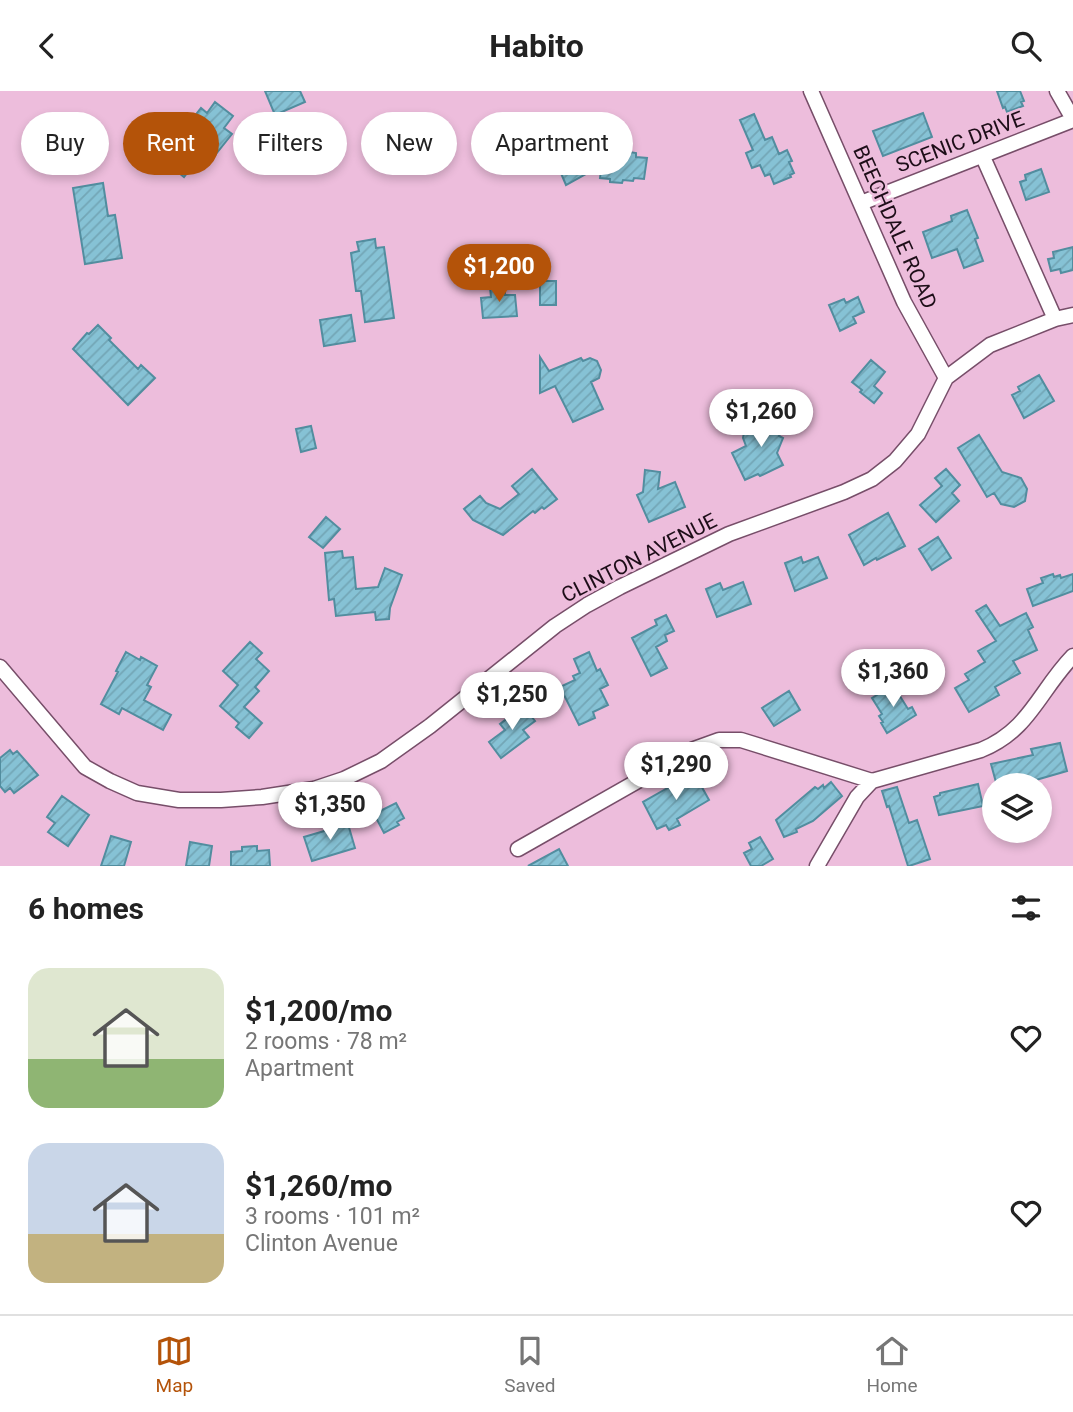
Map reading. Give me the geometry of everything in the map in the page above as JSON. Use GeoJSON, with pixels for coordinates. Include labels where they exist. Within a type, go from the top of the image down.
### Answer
{"type":"FeatureCollection","features":[{"type":"Feature","properties":{"kind":"street","name":"BEECHDALE ROAD"},"geometry":{"type":"LineString","coordinates":[[811,91],[905,302],[946,378]]}},
{"type":"Feature","properties":{"kind":"street"},"geometry":{"type":"LineString","coordinates":[[1057,91],[1073,119]]}},
{"type":"Feature","properties":{"kind":"street","name":"SCENIC DRIVE"},"geometry":{"type":"LineString","coordinates":[[861,203],[983,157],[1073,119]]}},
{"type":"Feature","properties":{"kind":"street"},"geometry":{"type":"LineString","coordinates":[[983,157],[1055,319]]}},
{"type":"Feature","properties":{"kind":"street","name":"CLINTON AVENUE"},"geometry":{"type":"LineString","coordinates":[[0,667],[85,767],[137,793],[179,800],[221,800],[314,789],[344,779],[381,761],[430,726],[555,626],[587,605],[729,534],[845,492],[872,479],[895,461],[918,434],[946,378],[990,345],[1055,319],[1073,315]]}},
{"type":"Feature","properties":{"kind":"street"},"geometry":{"type":"LineString","coordinates":[[817,866],[857,797],[872,781],[997,743],[1020,724],[1073,656]]}},
{"type":"Feature","properties":{"kind":"street"},"geometry":{"type":"LineString","coordinates":[[518,849],[694,749],[719,740],[741,740],[872,781]]}},
{"type":"Feature","properties":{"kind":"building"},"geometry":{"type":"Polygon","coordinates":[[[265,91],[300,91],[305,102],[282,112],[274,112],[265,91]]]}},
{"type":"Feature","properties":{"kind":"building"},"geometry":{"type":"Polygon","coordinates":[[[997,91],[1020,91],[1023,106],[1007,112],[997,91]]]}},
{"type":"Feature","properties":{"kind":"building"},"geometry":{"type":"Polygon","coordinates":[[[215,102],[233,116],[224,128],[232,134],[219,150],[219,112],[208,112],[215,102]]]}},
{"type":"Feature","properties":{"kind":"building"},"geometry":{"type":"Polygon","coordinates":[[[923,113],[932,137],[883,156],[873,131],[923,113]]]}},
{"type":"Feature","properties":{"kind":"building"},"geometry":{"type":"Polygon","coordinates":[[[754,114],[765,140],[772,137],[779,154],[787,150],[794,173],[791,177],[774,184],[770,174],[765,176],[760,165],[752,168],[746,153],[753,150],[740,120],[754,114]]]}},
{"type":"Feature","properties":{"kind":"building"},"geometry":{"type":"Polygon","coordinates":[[[633,153],[636,153],[636,157],[647,158],[644,179],[623,180],[622,183],[600,178],[600,175],[633,175],[633,153]]]}},
{"type":"Feature","properties":{"kind":"building"},"geometry":{"type":"Polygon","coordinates":[[[1041,169],[1049,192],[1026,200],[1020,182],[1026,180],[1025,175],[1041,169]]]}},
{"type":"Feature","properties":{"kind":"building"},"geometry":{"type":"Polygon","coordinates":[[[562,175],[584,175],[566,185],[562,175]]]}},
{"type":"Feature","properties":{"kind":"building"},"geometry":{"type":"Polygon","coordinates":[[[103,183],[108,216],[115,215],[122,258],[85,264],[73,188],[103,183]]]}},
{"type":"Feature","properties":{"kind":"building"},"geometry":{"type":"Polygon","coordinates":[[[967,210],[978,238],[975,239],[983,261],[964,268],[957,249],[932,258],[923,232],[952,221],[951,216],[967,210]]]}},
{"type":"Feature","properties":{"kind":"building"},"geometry":{"type":"Polygon","coordinates":[[[375,239],[376,248],[384,247],[394,318],[365,322],[361,291],[356,291],[351,253],[359,251],[357,242],[375,239]]]}},
{"type":"Feature","properties":{"kind":"building"},"geometry":{"type":"Polygon","coordinates":[[[1073,247],[1073,270],[1061,273],[1060,269],[1051,271],[1048,259],[1054,258],[1053,252],[1073,247]]]}},
{"type":"Feature","properties":{"kind":"building"},"geometry":{"type":"Polygon","coordinates":[[[540,281],[556,281],[556,305],[540,305],[540,281]]]}},
{"type":"Feature","properties":{"kind":"building"},"geometry":{"type":"Polygon","coordinates":[[[505,287],[505,295],[515,295],[517,316],[483,318],[481,298],[491,297],[490,288],[505,287]]]}},
{"type":"Feature","properties":{"kind":"building"},"geometry":{"type":"Polygon","coordinates":[[[858,297],[864,312],[853,317],[856,323],[840,331],[829,305],[844,299],[846,303],[858,297]]]}},
{"type":"Feature","properties":{"kind":"building"},"geometry":{"type":"Polygon","coordinates":[[[351,315],[355,341],[324,346],[320,320],[351,315]]]}},
{"type":"Feature","properties":{"kind":"building"},"geometry":{"type":"Polygon","coordinates":[[[98,325],[138,369],[141,365],[155,378],[128,405],[73,349],[98,325]]]}},
{"type":"Feature","properties":{"kind":"building"},"geometry":{"type":"Polygon","coordinates":[[[540,357],[549,371],[581,358],[583,361],[590,358],[597,361],[601,370],[599,378],[591,382],[603,409],[573,422],[555,386],[540,393],[540,357]]]}},
{"type":"Feature","properties":{"kind":"building"},"geometry":{"type":"Polygon","coordinates":[[[871,360],[885,372],[874,386],[882,393],[874,403],[852,382],[871,360]]]}},
{"type":"Feature","properties":{"kind":"building"},"geometry":{"type":"Polygon","coordinates":[[[1039,375],[1054,401],[1024,418],[1012,395],[1020,391],[1018,387],[1039,375]]]}},
{"type":"Feature","properties":{"kind":"building"},"geometry":{"type":"Polygon","coordinates":[[[766,414],[785,422],[779,436],[783,438],[777,453],[783,465],[745,480],[732,453],[746,446],[743,438],[745,427],[758,435],[766,414]]]}},
{"type":"Feature","properties":{"kind":"building"},"geometry":{"type":"Polygon","coordinates":[[[311,426],[316,448],[301,452],[296,429],[311,426]]]}},
{"type":"Feature","properties":{"kind":"building"},"geometry":{"type":"Polygon","coordinates":[[[979,435],[1002,472],[1021,478],[1027,489],[1025,501],[1014,507],[1001,504],[994,493],[987,497],[958,448],[979,435]]]}},
{"type":"Feature","properties":{"kind":"building"},"geometry":{"type":"Polygon","coordinates":[[[532,469],[557,499],[544,509],[542,507],[535,513],[533,511],[503,535],[473,520],[464,509],[480,496],[486,503],[500,509],[519,494],[512,486],[532,469]]]}},
{"type":"Feature","properties":{"kind":"building"},"geometry":{"type":"Polygon","coordinates":[[[946,469],[960,485],[952,493],[959,501],[936,522],[920,505],[942,486],[935,478],[946,469]]]}},
{"type":"Feature","properties":{"kind":"building"},"geometry":{"type":"Polygon","coordinates":[[[645,470],[660,472],[658,489],[675,482],[685,507],[649,522],[637,495],[643,492],[645,470]]]}},
{"type":"Feature","properties":{"kind":"building"},"geometry":{"type":"Polygon","coordinates":[[[888,513],[905,546],[864,565],[849,535],[888,513]]]}},
{"type":"Feature","properties":{"kind":"building"},"geometry":{"type":"Polygon","coordinates":[[[326,517],[340,529],[323,548],[309,537],[326,517]]]}},
{"type":"Feature","properties":{"kind":"building"},"geometry":{"type":"Polygon","coordinates":[[[938,537],[951,558],[932,570],[919,549],[938,537]]]}},
{"type":"Feature","properties":{"kind":"building"},"geometry":{"type":"Polygon","coordinates":[[[342,551],[343,558],[353,557],[356,589],[378,587],[385,568],[402,575],[390,608],[389,619],[376,620],[375,612],[336,616],[334,599],[329,600],[325,553],[342,551]]]}},
{"type":"Feature","properties":{"kind":"building"},"geometry":{"type":"Polygon","coordinates":[[[801,557],[803,563],[818,557],[827,578],[795,591],[785,563],[801,557]]]}},
{"type":"Feature","properties":{"kind":"building"},"geometry":{"type":"Polygon","coordinates":[[[1053,574],[1054,577],[1060,575],[1061,578],[1073,574],[1073,591],[1033,606],[1027,589],[1043,583],[1041,578],[1053,574]]]}},
{"type":"Feature","properties":{"kind":"building"},"geometry":{"type":"Polygon","coordinates":[[[743,582],[751,604],[717,617],[706,589],[720,583],[723,590],[743,582]]]}},
{"type":"Feature","properties":{"kind":"building"},"geometry":{"type":"Polygon","coordinates":[[[986,605],[1000,626],[1026,613],[1033,627],[1028,630],[1037,650],[1013,661],[1020,673],[995,687],[999,695],[969,712],[955,688],[969,680],[965,674],[985,662],[978,651],[996,641],[976,611],[986,605]]]}},
{"type":"Feature","properties":{"kind":"building"},"geometry":{"type":"Polygon","coordinates":[[[666,615],[674,631],[665,635],[667,641],[656,647],[667,668],[651,676],[632,638],[657,625],[655,620],[666,615]]]}},
{"type":"Feature","properties":{"kind":"building"},"geometry":{"type":"Polygon","coordinates":[[[250,642],[262,653],[256,659],[269,671],[255,687],[259,691],[244,707],[262,723],[249,738],[236,727],[239,723],[220,706],[238,685],[223,671],[250,642]]]}},
{"type":"Feature","properties":{"kind":"building"},"geometry":{"type":"Polygon","coordinates":[[[126,652],[157,666],[147,685],[151,687],[144,700],[171,715],[163,730],[122,708],[119,714],[101,704],[126,652]]]}},
{"type":"Feature","properties":{"kind":"building"},"geometry":{"type":"Polygon","coordinates":[[[589,652],[597,671],[600,669],[608,685],[600,689],[608,705],[593,712],[595,718],[579,725],[560,687],[575,680],[573,676],[580,673],[574,659],[589,652]]]}},
{"type":"Feature","properties":{"kind":"building"},"geometry":{"type":"Polygon","coordinates":[[[893,685],[908,709],[912,707],[916,715],[887,733],[879,716],[882,714],[872,698],[893,685]]]}},
{"type":"Feature","properties":{"kind":"building"},"geometry":{"type":"Polygon","coordinates":[[[789,691],[800,710],[774,726],[762,708],[789,691]]]}},
{"type":"Feature","properties":{"kind":"building"},"geometry":{"type":"Polygon","coordinates":[[[523,706],[535,721],[523,730],[529,737],[501,758],[489,742],[505,730],[500,724],[523,706]]]}},
{"type":"Feature","properties":{"kind":"building"},"geometry":{"type":"Polygon","coordinates":[[[1060,743],[1067,771],[1052,775],[1052,773],[993,773],[991,764],[1033,755],[1031,749],[1060,743]]]}},
{"type":"Feature","properties":{"kind":"building"},"geometry":{"type":"Polygon","coordinates":[[[10,750],[13,754],[17,751],[38,775],[14,793],[10,788],[5,792],[0,786],[0,758],[10,750]]]}},
{"type":"Feature","properties":{"kind":"building"},"geometry":{"type":"Polygon","coordinates":[[[694,773],[709,800],[677,819],[680,825],[669,830],[666,825],[657,829],[643,802],[694,773]]]}},
{"type":"Feature","properties":{"kind":"building"},"geometry":{"type":"Polygon","coordinates":[[[831,782],[842,796],[813,821],[784,837],[776,820],[815,787],[818,789],[823,785],[824,788],[831,782]]]}},
{"type":"Feature","properties":{"kind":"building"},"geometry":{"type":"Polygon","coordinates":[[[978,784],[982,806],[939,815],[934,797],[940,793],[978,784]]]}},
{"type":"Feature","properties":{"kind":"building"},"geometry":{"type":"Polygon","coordinates":[[[897,787],[909,823],[917,820],[930,859],[909,866],[882,791],[897,787]]]}},
{"type":"Feature","properties":{"kind":"building"},"geometry":{"type":"Polygon","coordinates":[[[62,796],[89,815],[68,846],[48,832],[55,823],[47,817],[62,796]]]}},
{"type":"Feature","properties":{"kind":"building"},"geometry":{"type":"Polygon","coordinates":[[[396,803],[404,818],[397,822],[399,825],[384,833],[374,814],[396,803]]]}},
{"type":"Feature","properties":{"kind":"building"},"geometry":{"type":"Polygon","coordinates":[[[348,824],[355,848],[312,861],[304,837],[348,824]]]}},
{"type":"Feature","properties":{"kind":"building"},"geometry":{"type":"Polygon","coordinates":[[[111,836],[131,842],[124,866],[101,866],[111,836]]]}},
{"type":"Feature","properties":{"kind":"building"},"geometry":{"type":"Polygon","coordinates":[[[760,837],[773,859],[761,866],[751,866],[744,853],[752,849],[749,843],[760,837]]]}},
{"type":"Feature","properties":{"kind":"building"},"geometry":{"type":"Polygon","coordinates":[[[190,842],[212,846],[209,866],[186,866],[190,842]]]}},
{"type":"Feature","properties":{"kind":"building"},"geometry":{"type":"Polygon","coordinates":[[[257,846],[257,851],[269,850],[270,866],[231,866],[231,852],[242,851],[242,847],[257,846]]]}},
{"type":"Feature","properties":{"kind":"building"},"geometry":{"type":"Polygon","coordinates":[[[559,849],[568,866],[528,866],[559,849]]]}}]}
